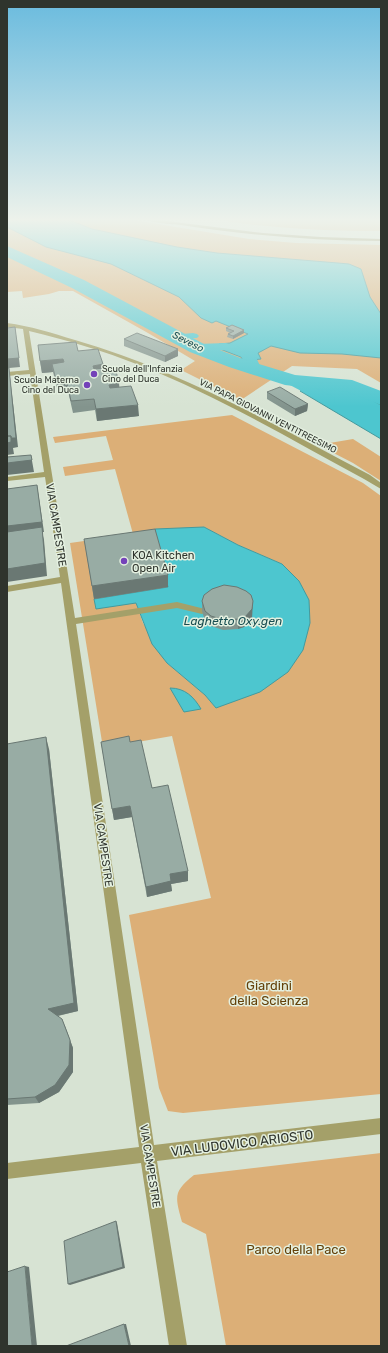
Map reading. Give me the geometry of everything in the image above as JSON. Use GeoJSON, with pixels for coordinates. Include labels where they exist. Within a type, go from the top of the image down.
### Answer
{"type":"FeatureCollection","features":[{"type":"Feature","properties":{"kind":"street","name":"VIA PAPA GIOVANNI VENTITREESIMO"},"geometry":{"type":"LineString","coordinates":[[7,325],[26,328],[86,343],[182,381],[360,474],[381,487]]}},
{"type":"Feature","properties":{"kind":"street","name":"VIA CAMPESTRE"},"geometry":{"type":"LineString","coordinates":[[26,328],[71,622],[148,1155],[178,1346]]}},
{"type":"Feature","properties":{"kind":"street"},"geometry":{"type":"LineString","coordinates":[[28,345],[34,338],[43,332]]}},
{"type":"Feature","properties":{"kind":"street"},"geometry":{"type":"LineString","coordinates":[[7,374],[33,372]]}},
{"type":"Feature","properties":{"kind":"street"},"geometry":{"type":"LineString","coordinates":[[7,479],[49,474]]}},
{"type":"Feature","properties":{"kind":"street"},"geometry":{"type":"LineString","coordinates":[[7,589],[64,580]]}},
{"type":"Feature","properties":{"kind":"street"},"geometry":{"type":"LineString","coordinates":[[71,622],[177,605],[202,611]]}},
{"type":"Feature","properties":{"kind":"street","name":"VIA LUDOVICO ARIOSTO"},"geometry":{"type":"LineString","coordinates":[[7,1171],[381,1126]]}},
{"type":"Feature","properties":{"kind":"green space"},"geometry":{"type":"Polygon","coordinates":[[[7,281],[381,281],[381,383],[357,369],[292,366],[241,400],[181,370],[195,361],[73,291],[59,291],[23,298],[22,291],[7,292],[7,281]]]}},
{"type":"Feature","properties":{"kind":"green space","name":"Giardini della Scienza"},"geometry":{"type":"Polygon","coordinates":[[[232,415],[363,483],[381,496],[381,1094],[183,1113],[168,1111],[159,1088],[129,915],[211,898],[172,736],[103,748],[70,543],[133,534],[115,469],[65,476],[63,467],[113,460],[106,436],[55,443],[53,437],[232,415]],[[204,527],[168,587],[94,599],[136,603],[143,623],[167,663],[205,695],[216,708],[299,581],[282,564],[238,545],[204,527]]]}},
{"type":"Feature","properties":{"kind":"green space"},"geometry":{"type":"Polygon","coordinates":[[[353,439],[381,457],[381,481],[353,463],[318,445],[353,439]]]}},
{"type":"Feature","properties":{"kind":"green space","name":"Parco della Pace"},"geometry":{"type":"Polygon","coordinates":[[[381,1153],[381,1346],[226,1346],[206,1234],[182,1222],[177,1200],[179,1190],[182,1186],[194,1175],[381,1153]]]}},
{"type":"Feature","properties":{"kind":"water"},"geometry":{"type":"Polygon","coordinates":[[[146,281],[365,281],[370,297],[381,314],[381,358],[342,354],[300,353],[271,346],[258,353],[261,359],[243,361],[241,357],[220,349],[219,344],[230,343],[248,334],[216,321],[212,323],[201,318],[179,297],[146,281]]]}},
{"type":"Feature","properties":{"kind":"water"},"geometry":{"type":"Polygon","coordinates":[[[311,386],[353,390],[381,405],[381,439],[300,391],[311,386]]]}},
{"type":"Feature","properties":{"kind":"water","name":"Laghetto Oxy.gen"},"geometry":{"type":"Polygon","coordinates":[[[204,527],[238,545],[282,564],[299,581],[309,600],[310,623],[303,650],[288,672],[260,692],[216,708],[205,695],[167,663],[152,644],[136,603],[96,609],[94,599],[168,587],[156,541],[155,529],[204,527]]]}},
{"type":"Feature","properties":{"kind":"water"},"geometry":{"type":"Polygon","coordinates":[[[170,688],[185,691],[201,709],[184,712],[170,688]]]}},
{"type":"Feature","properties":{"kind":"building"},"geometry":{"type":"Polygon","coordinates":[[[232,325],[244,330],[233,336],[228,334],[234,331],[226,328],[232,325]]]}},
{"type":"Feature","properties":{"kind":"building"},"geometry":{"type":"Polygon","coordinates":[[[15,327],[19,358],[7,359],[7,328],[15,327]]]}},
{"type":"Feature","properties":{"kind":"building"},"geometry":{"type":"Polygon","coordinates":[[[137,333],[178,349],[165,356],[124,339],[137,333]]]}},
{"type":"Feature","properties":{"kind":"building","name":"Scuola Materna Cino del Duca"},"geometry":{"type":"Polygon","coordinates":[[[76,342],[78,351],[98,349],[103,364],[93,366],[94,369],[115,367],[119,383],[109,385],[110,388],[131,386],[138,405],[96,409],[94,399],[71,401],[67,383],[78,382],[78,378],[56,380],[52,364],[64,362],[63,359],[40,361],[38,345],[76,342]]]}},
{"type":"Feature","properties":{"kind":"building"},"geometry":{"type":"Polygon","coordinates":[[[7,368],[9,368],[16,438],[7,436],[7,368]]]}},
{"type":"Feature","properties":{"kind":"building"},"geometry":{"type":"Polygon","coordinates":[[[280,387],[308,404],[295,409],[267,392],[280,387]]]}},
{"type":"Feature","properties":{"kind":"building"},"geometry":{"type":"Polygon","coordinates":[[[7,436],[11,436],[11,442],[7,443],[7,436]]]}},
{"type":"Feature","properties":{"kind":"building"},"geometry":{"type":"Polygon","coordinates":[[[31,455],[32,460],[7,463],[7,457],[31,455]]]}},
{"type":"Feature","properties":{"kind":"building"},"geometry":{"type":"Polygon","coordinates":[[[37,485],[42,522],[7,526],[7,489],[37,485]]]}},
{"type":"Feature","properties":{"kind":"building"},"geometry":{"type":"Polygon","coordinates":[[[42,527],[45,563],[7,569],[7,532],[42,527]]]}},
{"type":"Feature","properties":{"kind":"building","name":"KOA Kitchen Open Air"},"geometry":{"type":"Polygon","coordinates":[[[155,529],[168,575],[92,586],[84,539],[155,529]]]}},
{"type":"Feature","properties":{"kind":"building"},"geometry":{"type":"Polygon","coordinates":[[[224,585],[237,587],[251,595],[253,601],[252,609],[245,617],[224,620],[211,616],[205,611],[202,601],[204,595],[212,589],[224,585]]]}},
{"type":"Feature","properties":{"kind":"building"},"geometry":{"type":"Polygon","coordinates":[[[129,736],[130,742],[141,740],[152,788],[168,785],[188,871],[170,874],[171,881],[146,887],[130,806],[112,809],[101,742],[129,736]]]}},
{"type":"Feature","properties":{"kind":"building"},"geometry":{"type":"Polygon","coordinates":[[[46,737],[74,1003],[48,1009],[62,1019],[70,1040],[69,1065],[55,1085],[35,1097],[7,1099],[7,744],[46,737]]]}},
{"type":"Feature","properties":{"kind":"building"},"geometry":{"type":"Polygon","coordinates":[[[116,1221],[123,1267],[68,1284],[64,1241],[116,1221]]]}},
{"type":"Feature","properties":{"kind":"building"},"geometry":{"type":"Polygon","coordinates":[[[25,1266],[32,1346],[7,1346],[7,1272],[25,1266]]]}},
{"type":"Feature","properties":{"kind":"building"},"geometry":{"type":"Polygon","coordinates":[[[124,1324],[129,1346],[66,1346],[124,1324]]]}},
{"type":"Feature","properties":{"kind":"waterway","name":"Seveso"},"geometry":{"type":"LineString","coordinates":[[72,281],[197,348],[236,363],[292,381],[352,386],[381,399]]}},
{"type":"Feature","properties":{"kind":"waterway"},"geometry":{"type":"LineString","coordinates":[[176,337],[193,336]]}},
{"type":"Feature","properties":{"kind":"waterway"},"geometry":{"type":"LineString","coordinates":[[197,348],[226,346],[250,356],[255,368]]}},
{"type":"Feature","properties":{"kind":"waterway"},"geometry":{"type":"LineString","coordinates":[[292,381],[329,400]]}},
{"type":"Feature","properties":{"kind":"place","name":"Scuola dell'Infanzia Cino del Duca"},"geometry":{"type":"Point","coordinates":[94,374]}},
{"type":"Feature","properties":{"kind":"place","name":"Scuola Materna Cino del Duca"},"geometry":{"type":"Point","coordinates":[87,385]}},
{"type":"Feature","properties":{"kind":"place","name":"KOA Kitchen Open Air"},"geometry":{"type":"Point","coordinates":[124,561]}}]}
